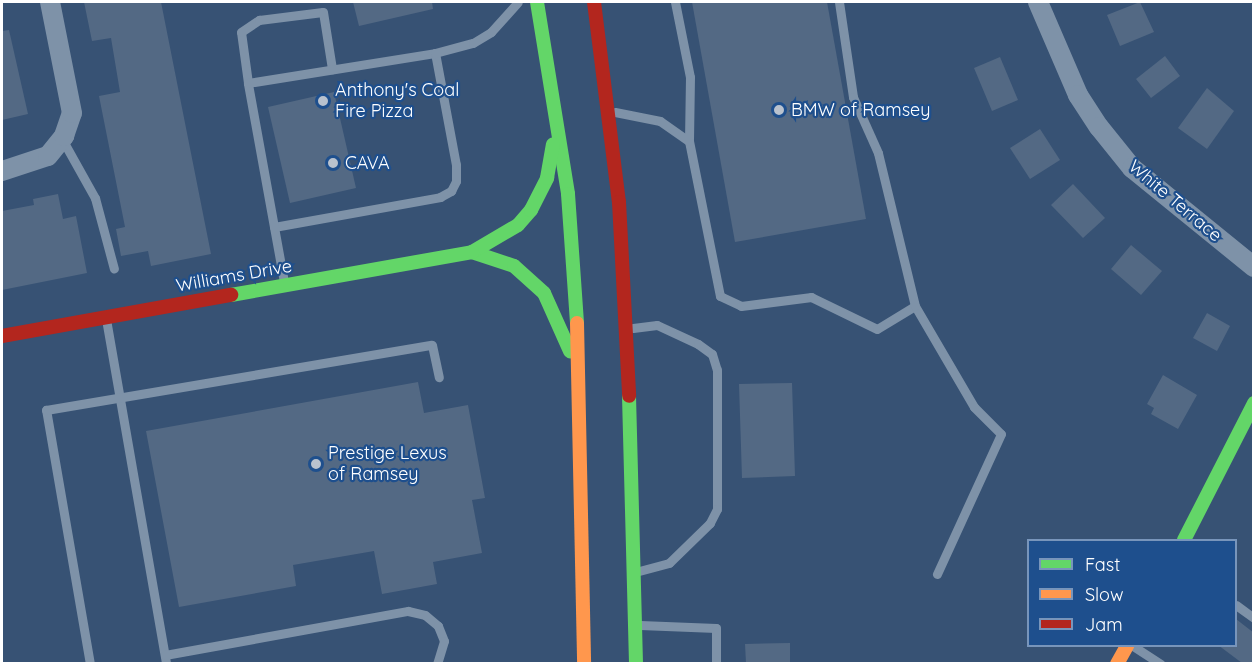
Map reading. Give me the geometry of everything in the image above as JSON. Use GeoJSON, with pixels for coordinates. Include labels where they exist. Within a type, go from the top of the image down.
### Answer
{"type":"FeatureCollection","features":[{"type":"Feature","properties":{"kind":"main road"},"geometry":{"type":"LineString","coordinates":[[537,2],[568,194],[579,378],[584,663]]}},
{"type":"Feature","properties":{"kind":"main road"},"geometry":{"type":"LineString","coordinates":[[594,2],[609,111],[627,328],[636,663]]}},
{"type":"Feature","properties":{"kind":"main road"},"geometry":{"type":"LineString","coordinates":[[472,252],[518,225],[531,210],[548,178],[557,122]]}},
{"type":"Feature","properties":{"kind":"main road"},"geometry":{"type":"LineString","coordinates":[[472,252],[514,266],[544,293],[579,378]]}},
{"type":"Feature","properties":{"kind":"main road","name":"Williams Drive"},"geometry":{"type":"LineString","coordinates":[[2,336],[472,252]]}},
{"type":"Feature","properties":{"kind":"main road"},"geometry":{"type":"LineString","coordinates":[[1185,539],[1254,403]]}},
{"type":"Feature","properties":{"kind":"main road"},"geometry":{"type":"LineString","coordinates":[[1118,663],[1126,647]]}},
{"type":"Feature","properties":{"kind":"street"},"geometry":{"type":"LineString","coordinates":[[2,171],[48,156],[62,139],[72,113],[50,2]]}},
{"type":"Feature","properties":{"kind":"street","name":"White Terrace"},"geometry":{"type":"LineString","coordinates":[[1038,2],[1078,95],[1099,127],[1132,168],[1254,267]]}},
{"type":"Feature","properties":{"kind":"lane"},"geometry":{"type":"LineString","coordinates":[[248,83],[435,53],[473,43],[491,32],[518,2]]}},
{"type":"Feature","properties":{"kind":"lane"},"geometry":{"type":"LineString","coordinates":[[675,2],[690,77],[689,141],[720,296],[741,306],[811,297],[877,329],[915,306]]}},
{"type":"Feature","properties":{"kind":"lane"},"geometry":{"type":"LineString","coordinates":[[840,2],[853,97],[878,153],[915,306],[974,407],[1001,434],[937,574]]}},
{"type":"Feature","properties":{"kind":"lane"},"geometry":{"type":"LineString","coordinates":[[285,286],[248,83],[241,32],[259,20],[323,12],[332,69]]}},
{"type":"Feature","properties":{"kind":"lane"},"geometry":{"type":"LineString","coordinates":[[274,227],[440,197],[451,191],[456,181],[456,165],[435,53]]}},
{"type":"Feature","properties":{"kind":"lane"},"geometry":{"type":"LineString","coordinates":[[609,111],[660,121],[689,141]]}},
{"type":"Feature","properties":{"kind":"lane"},"geometry":{"type":"LineString","coordinates":[[62,139],[95,198],[114,269]]}},
{"type":"Feature","properties":{"kind":"lane"},"geometry":{"type":"LineString","coordinates":[[105,317],[117,397],[166,659],[408,611],[425,615],[438,626],[444,641],[437,663]]}},
{"type":"Feature","properties":{"kind":"lane"},"geometry":{"type":"LineString","coordinates":[[627,328],[657,325],[712,354],[717,370],[717,509],[710,523],[669,563],[634,573]]}},
{"type":"Feature","properties":{"kind":"lane"},"geometry":{"type":"LineString","coordinates":[[90,663],[46,410],[432,345],[439,377]]}},
{"type":"Feature","properties":{"kind":"lane"},"geometry":{"type":"LineString","coordinates":[[1237,606],[1254,618]]}},
{"type":"Feature","properties":{"kind":"lane"},"geometry":{"type":"LineString","coordinates":[[636,624],[716,628],[716,663]]}},
{"type":"Feature","properties":{"kind":"lane"},"geometry":{"type":"LineString","coordinates":[[575,663],[584,633]]}},
{"type":"Feature","properties":{"kind":"lane"},"geometry":{"type":"LineString","coordinates":[[1136,647],[1161,663]]}},
{"type":"Feature","properties":{"kind":"building"},"geometry":{"type":"Polygon","coordinates":[[[84,2],[161,2],[211,254],[151,266],[148,251],[121,256],[116,229],[125,227],[99,96],[120,92],[111,38],[92,41],[84,2]]]}},
{"type":"Feature","properties":{"kind":"building"},"geometry":{"type":"Polygon","coordinates":[[[353,2],[432,2],[433,9],[359,26],[353,2]]]}},
{"type":"Feature","properties":{"kind":"building","name":"BMW of Ramsey"},"geometry":{"type":"Polygon","coordinates":[[[692,2],[827,2],[866,219],[735,242],[692,2]]]}},
{"type":"Feature","properties":{"kind":"building"},"geometry":{"type":"Polygon","coordinates":[[[1140,2],[1154,32],[1120,46],[1107,15],[1140,2]]]}},
{"type":"Feature","properties":{"kind":"building"},"geometry":{"type":"Polygon","coordinates":[[[9,30],[28,114],[2,120],[2,31],[9,30]]]}},
{"type":"Feature","properties":{"kind":"building"},"geometry":{"type":"Polygon","coordinates":[[[1165,56],[1180,76],[1151,98],[1136,79],[1165,56]]]}},
{"type":"Feature","properties":{"kind":"building"},"geometry":{"type":"Polygon","coordinates":[[[1000,57],[1018,100],[992,111],[974,68],[1000,57]]]}},
{"type":"Feature","properties":{"kind":"building"},"geometry":{"type":"Polygon","coordinates":[[[1207,88],[1234,111],[1207,149],[1178,128],[1207,88]]]}},
{"type":"Feature","properties":{"kind":"building"},"geometry":{"type":"Polygon","coordinates":[[[334,92],[356,188],[290,203],[268,107],[334,92]]]}},
{"type":"Feature","properties":{"kind":"building"},"geometry":{"type":"Polygon","coordinates":[[[1040,129],[1060,160],[1030,179],[1010,148],[1040,129]]]}},
{"type":"Feature","properties":{"kind":"building"},"geometry":{"type":"Polygon","coordinates":[[[1073,184],[1105,218],[1083,238],[1051,205],[1073,184]]]}},
{"type":"Feature","properties":{"kind":"building"},"geometry":{"type":"Polygon","coordinates":[[[58,194],[63,219],[76,216],[87,273],[2,290],[2,211],[34,205],[33,199],[58,194]]]}},
{"type":"Feature","properties":{"kind":"building"},"geometry":{"type":"Polygon","coordinates":[[[1131,245],[1162,271],[1141,295],[1111,269],[1131,245]]]}},
{"type":"Feature","properties":{"kind":"building"},"geometry":{"type":"Polygon","coordinates":[[[1207,313],[1230,326],[1217,351],[1193,338],[1207,313]]]}},
{"type":"Feature","properties":{"kind":"building"},"geometry":{"type":"Polygon","coordinates":[[[1163,375],[1197,395],[1178,429],[1151,414],[1154,408],[1147,404],[1163,375]]]}},
{"type":"Feature","properties":{"kind":"building","name":"Prestige Lexus of Ramsey"},"geometry":{"type":"Polygon","coordinates":[[[418,382],[424,413],[468,405],[485,498],[472,500],[482,553],[433,562],[437,584],[382,594],[374,551],[293,565],[296,586],[179,607],[146,431],[418,382]]]}},
{"type":"Feature","properties":{"kind":"building"},"geometry":{"type":"Polygon","coordinates":[[[792,383],[795,476],[742,478],[739,384],[792,383]]]}},
{"type":"Feature","properties":{"kind":"building"},"geometry":{"type":"Polygon","coordinates":[[[1237,620],[1254,633],[1254,663],[1242,663],[1221,647],[1237,647],[1237,620]]]}},
{"type":"Feature","properties":{"kind":"building"},"geometry":{"type":"Polygon","coordinates":[[[790,643],[790,663],[746,663],[745,644],[790,643]]]}},
{"type":"Feature","properties":{"kind":"traffic: fast"},"geometry":{"type":"LineString","coordinates":[[537,2],[568,194],[577,323]]}},
{"type":"Feature","properties":{"kind":"traffic: fast"},"geometry":{"type":"LineString","coordinates":[[472,252],[518,225],[531,210],[547,178],[553,145]]}},
{"type":"Feature","properties":{"kind":"traffic: fast"},"geometry":{"type":"LineString","coordinates":[[231,295],[472,252]]}},
{"type":"Feature","properties":{"kind":"traffic: fast"},"geometry":{"type":"LineString","coordinates":[[472,252],[514,266],[544,293],[570,351]]}},
{"type":"Feature","properties":{"kind":"traffic: fast"},"geometry":{"type":"LineString","coordinates":[[629,396],[636,664]]}},
{"type":"Feature","properties":{"kind":"traffic: fast"},"geometry":{"type":"LineString","coordinates":[[1185,539],[1254,403]]}},
{"type":"Feature","properties":{"kind":"traffic: slow"},"geometry":{"type":"LineString","coordinates":[[577,323],[584,664]]}},
{"type":"Feature","properties":{"kind":"traffic: slow"},"geometry":{"type":"LineString","coordinates":[[1117,664],[1126,647]]}},
{"type":"Feature","properties":{"kind":"traffic: jam"},"geometry":{"type":"LineString","coordinates":[[594,2],[619,202],[629,396]]}},
{"type":"Feature","properties":{"kind":"traffic: jam"},"geometry":{"type":"LineString","coordinates":[[2,336],[231,295]]}},
{"type":"Feature","properties":{"kind":"place","name":"Anthony's Coal Fire Pizza"},"geometry":{"type":"Point","coordinates":[323,101]}},
{"type":"Feature","properties":{"kind":"place","name":"BMW of Ramsey"},"geometry":{"type":"Point","coordinates":[779,110]}},
{"type":"Feature","properties":{"kind":"place","name":"CAVA"},"geometry":{"type":"Point","coordinates":[333,163]}},
{"type":"Feature","properties":{"kind":"place","name":"Prestige Lexus of Ramsey"},"geometry":{"type":"Point","coordinates":[316,464]}}]}
